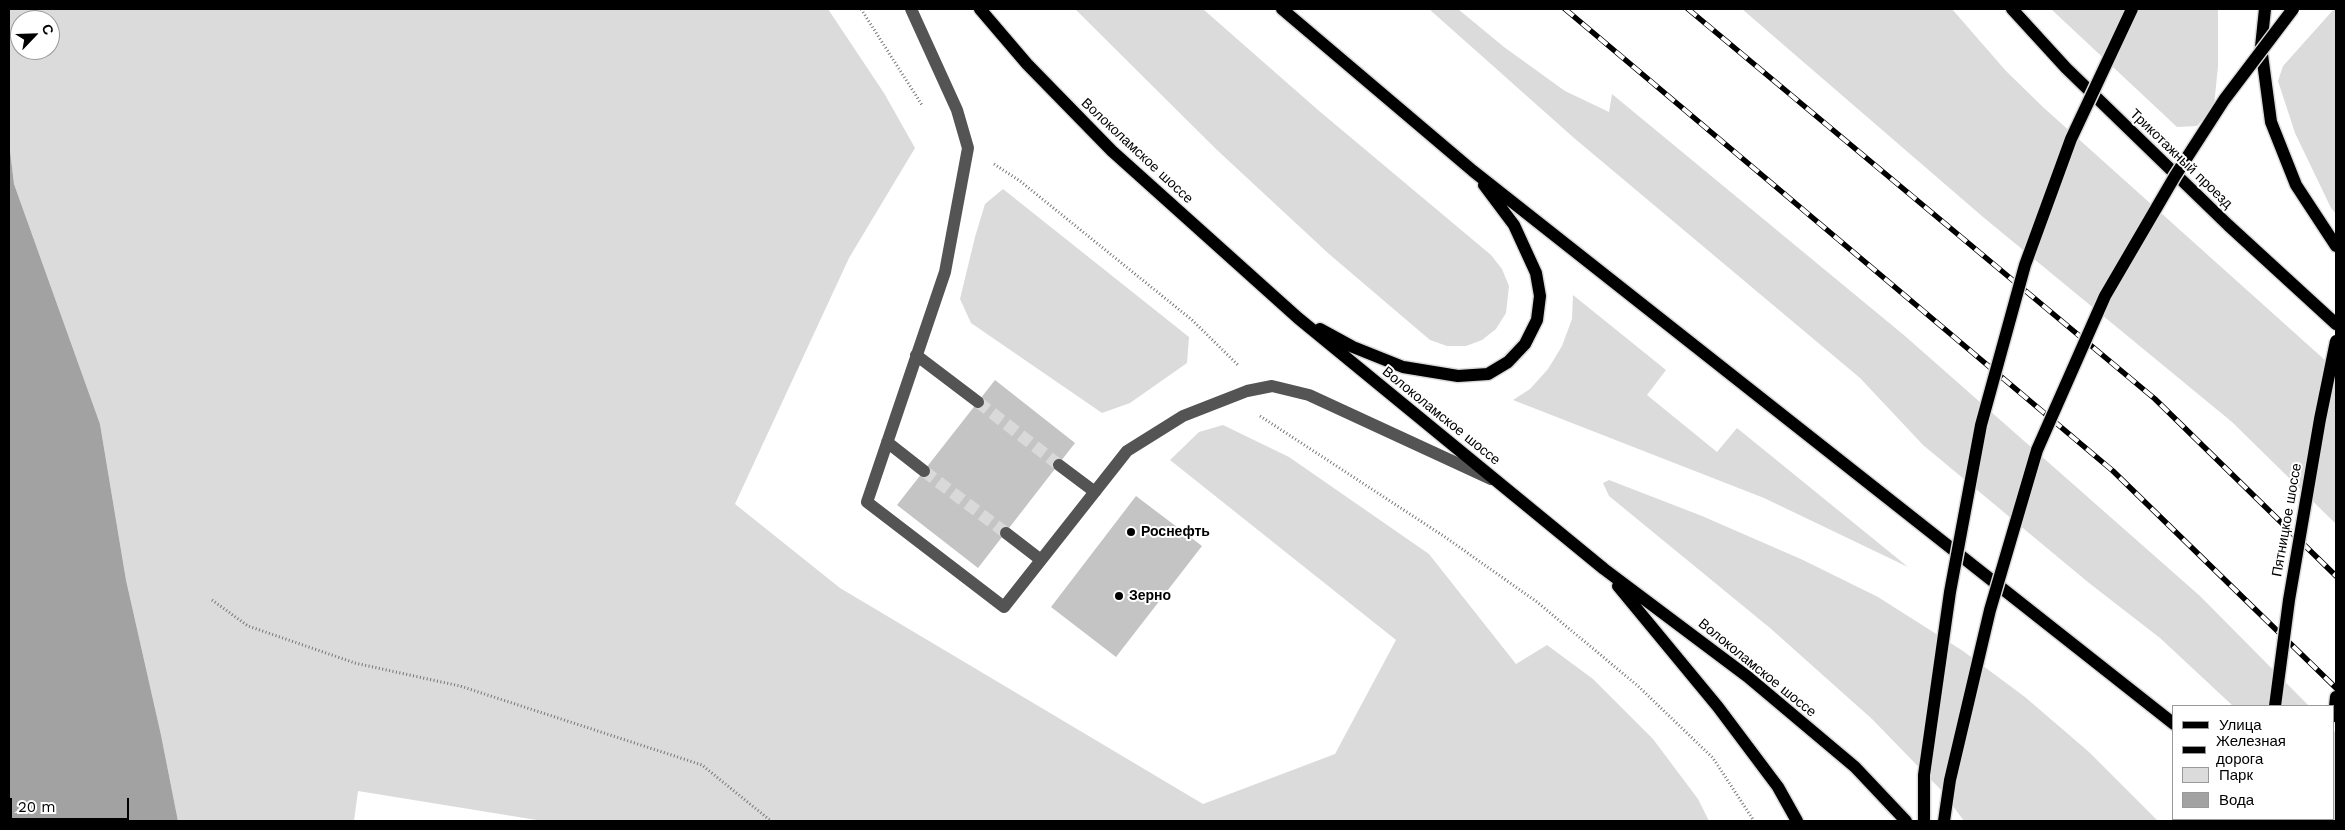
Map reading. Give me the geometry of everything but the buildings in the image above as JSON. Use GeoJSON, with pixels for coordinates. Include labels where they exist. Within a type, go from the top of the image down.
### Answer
{"type":"FeatureCollection","features":[{"type":"Feature","properties":{"kind":"main road","name":"Волоколамское шоссе"},"geometry":{"type":"LineString","coordinates":[[980,9],[1027,64],[1112,151],[1298,318],[1604,569],[1748,677],[1855,767],[1906,821]]}},
{"type":"Feature","properties":{"kind":"main road"},"geometry":{"type":"LineString","coordinates":[[1282,9],[1473,171],[2172,722]]}},
{"type":"Feature","properties":{"kind":"main road","name":"Трикотажный проезд"},"geometry":{"type":"LineString","coordinates":[[2012,9],[2066,68],[2228,225],[2336,324]]}},
{"type":"Feature","properties":{"kind":"main road"},"geometry":{"type":"LineString","coordinates":[[1924,821],[1924,775],[1947,612],[1981,426],[2028,256],[2072,139],[2132,9]]}},
{"type":"Feature","properties":{"kind":"main road"},"geometry":{"type":"LineString","coordinates":[[2265,9],[2261,47],[2271,122],[2296,185],[2336,246]]}},
{"type":"Feature","properties":{"kind":"main road"},"geometry":{"type":"LineString","coordinates":[[1944,821],[1950,780],[1990,610],[2037,450],[2105,296],[2175,176],[2224,100],[2293,9]]}},
{"type":"Feature","properties":{"kind":"main road"},"geometry":{"type":"LineString","coordinates":[[1298,318],[1353,347],[1403,367],[1458,376],[1488,374],[1508,362],[1525,344],[1537,320],[1540,296],[1536,273],[1514,225],[1473,171]]}},
{"type":"Feature","properties":{"kind":"main road","name":"Пятницкое шоссе"},"geometry":{"type":"LineString","coordinates":[[2275,705],[2289,600],[2320,418],[2336,341]]}},
{"type":"Feature","properties":{"kind":"main road"},"geometry":{"type":"LineString","coordinates":[[1604,569],[1718,707],[1778,787],[1797,821]]}},
{"type":"Feature","properties":{"kind":"lane"},"geometry":{"type":"LineString","coordinates":[[911,9],[957,110],[968,148],[945,272],[867,502],[1004,606],[1127,451],[1183,416],[1247,391],[1272,386],[1309,395],[1503,485]]}},
{"type":"Feature","properties":{"kind":"lane"},"geometry":{"type":"LineString","coordinates":[[916,355],[978,402]]}},
{"type":"Feature","properties":{"kind":"lane"},"geometry":{"type":"LineString","coordinates":[[887,442],[924,471]]}},
{"type":"Feature","properties":{"kind":"lane"},"geometry":{"type":"LineString","coordinates":[[1059,465],[1095,492]]}},
{"type":"Feature","properties":{"kind":"lane"},"geometry":{"type":"LineString","coordinates":[[1006,533],[1041,560]]}},
{"type":"Feature","properties":{"kind":"path"},"geometry":{"type":"LineString","coordinates":[[212,600],[248,626],[356,663],[460,686],[702,765],[771,821]]}},
{"type":"Feature","properties":{"kind":"green space"},"geometry":{"type":"Polygon","coordinates":[[[9,9],[828,9],[884,93],[915,148],[849,258],[735,504],[840,588],[1203,804],[1335,754],[1396,640],[1170,460],[1199,432],[1223,425],[1289,457],[1429,554],[1516,664],[1547,645],[1593,679],[1653,739],[1698,799],[1709,821],[543,821],[358,791],[354,821],[178,821],[161,735],[126,580],[100,424],[14,184],[9,142],[9,9]]]}},
{"type":"Feature","properties":{"kind":"green space"},"geometry":{"type":"Polygon","coordinates":[[[1075,9],[1203,9],[1318,110],[1491,255],[1502,269],[1509,286],[1506,313],[1496,329],[1482,340],[1466,346],[1447,346],[1430,340],[1329,254],[1217,150],[1075,9]]]}},
{"type":"Feature","properties":{"kind":"green space"},"geometry":{"type":"Polygon","coordinates":[[[1429,9],[1458,9],[1504,47],[1565,91],[1609,112],[1612,94],[1905,336],[2200,596],[2308,705],[2232,705],[2160,638],[2089,583],[1923,445],[1860,378],[1574,138],[1429,9]]]}},
{"type":"Feature","properties":{"kind":"green space"},"geometry":{"type":"Polygon","coordinates":[[[1742,9],[1952,9],[2006,71],[2044,108],[2336,370],[2336,524],[2232,422],[1983,217],[1742,9]]]}},
{"type":"Feature","properties":{"kind":"green space"},"geometry":{"type":"Polygon","coordinates":[[[2051,9],[2218,9],[2218,66],[2214,106],[2197,126],[2177,127],[2051,9]]]}},
{"type":"Feature","properties":{"kind":"green space"},"geometry":{"type":"Polygon","coordinates":[[[2336,9],[2336,214],[2331,208],[2295,133],[2278,81],[2283,66],[2336,9]]]}},
{"type":"Feature","properties":{"kind":"green space"},"geometry":{"type":"Polygon","coordinates":[[[1003,189],[1189,337],[1187,363],[1130,403],[1102,413],[971,323],[960,299],[985,204],[1003,189]]]}},
{"type":"Feature","properties":{"kind":"green space"},"geometry":{"type":"Polygon","coordinates":[[[1573,295],[1666,370],[1647,395],[1717,452],[1737,428],[1908,567],[1764,498],[1513,400],[1530,389],[1548,369],[1562,346],[1572,319],[1573,295]]]}},
{"type":"Feature","properties":{"kind":"green space"},"geometry":{"type":"Polygon","coordinates":[[[1609,480],[1702,516],[1803,560],[1878,597],[1963,651],[2025,697],[2089,752],[2158,821],[1964,821],[1941,790],[1872,719],[1770,628],[1609,496],[1603,483],[1609,480]]]}},
{"type":"Feature","properties":{"kind":"green space"},"geometry":{"type":"Polygon","coordinates":[[[2335,732],[2336,733],[2336,821],[2334,820],[2335,732]]]}},
{"type":"Feature","properties":{"kind":"water"},"geometry":{"type":"Polygon","coordinates":[[[9,142],[14,184],[100,424],[126,580],[161,735],[178,821],[9,821],[9,142]]]}},
{"type":"Feature","properties":{"kind":"tunnel"},"geometry":{"type":"LineString","coordinates":[[978,402],[1059,465]]}},
{"type":"Feature","properties":{"kind":"tunnel"},"geometry":{"type":"LineString","coordinates":[[924,471],[1006,533]]}},
{"type":"Feature","properties":{"kind":"railway"},"geometry":{"type":"LineString","coordinates":[[1565,9],[2113,471],[2336,688]]}},
{"type":"Feature","properties":{"kind":"railway"},"geometry":{"type":"LineString","coordinates":[[1688,9],[2155,399],[2336,576]]}},
{"type":"Feature","properties":{"kind":"place","name":"Роснефть"},"geometry":{"type":"Point","coordinates":[1131,532]}},
{"type":"Feature","properties":{"kind":"place","name":"Зерно"},"geometry":{"type":"Point","coordinates":[1119,596]}}]}
